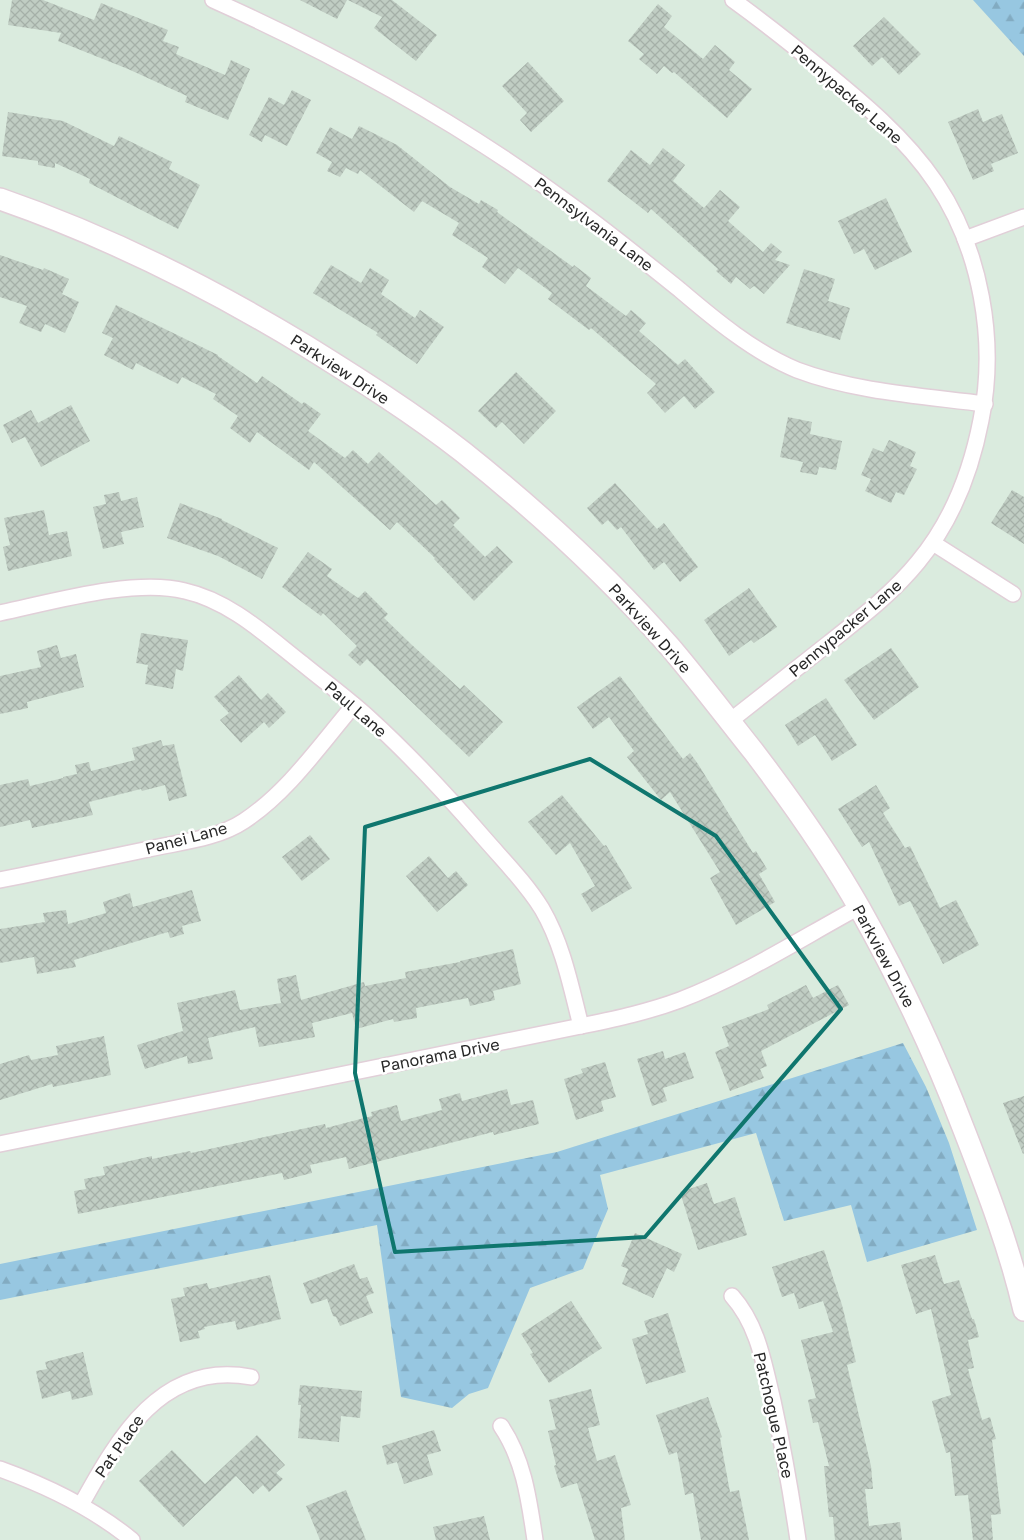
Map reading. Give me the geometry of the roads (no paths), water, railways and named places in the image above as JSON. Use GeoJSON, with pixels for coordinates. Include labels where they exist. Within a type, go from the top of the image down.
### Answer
{"type":"FeatureCollection","features":[{"type":"Feature","properties":{"kind":"street","name":"Pennsylvania Lane"},"geometry":{"type":"LineString","coordinates":[[213,0],[341,62],[403,96],[488,147],[583,214],[709,314],[776,360],[796,370],[839,382],[984,404]]}},
{"type":"Feature","properties":{"kind":"street","name":"Pennypacker Lane"},"geometry":{"type":"LineString","coordinates":[[730,721],[878,603],[906,577],[933,543],[962,490],[973,457],[984,404],[987,361],[984,316],[976,276],[965,239],[956,218],[937,185],[902,141],[843,86],[762,20],[733,0]]}},
{"type":"Feature","properties":{"kind":"street","name":"Parkview Drive"},"geometry":{"type":"LineString","coordinates":[[0,199],[68,224],[164,268],[255,315],[363,382],[461,451],[533,511],[603,576],[668,646],[730,721],[800,812],[859,907],[904,992],[945,1080],[987,1189],[1023,1298]]}},
{"type":"Feature","properties":{"kind":"street"},"geometry":{"type":"LineString","coordinates":[[965,239],[1024,217]]}},
{"type":"Feature","properties":{"kind":"street"},"geometry":{"type":"LineString","coordinates":[[933,543],[1013,594]]}},
{"type":"Feature","properties":{"kind":"street","name":"Paul Lane"},"geometry":{"type":"LineString","coordinates":[[0,613],[114,590],[152,587],[185,591],[214,601],[273,640],[354,705],[441,788],[534,897],[542,910],[564,959],[581,1026]]}},
{"type":"Feature","properties":{"kind":"street","name":"Panei Lane"},"geometry":{"type":"LineString","coordinates":[[0,880],[211,835],[242,822],[264,806],[284,786],[354,705]]}},
{"type":"Feature","properties":{"kind":"street","name":"Panorama Drive"},"geometry":{"type":"LineString","coordinates":[[0,1144],[581,1026],[652,1009],[707,989],[753,966],[859,907]]}},
{"type":"Feature","properties":{"kind":"street","name":"Patchogue Place"},"geometry":{"type":"LineString","coordinates":[[732,1296],[751,1323],[767,1375],[783,1445],[798,1540]]}},
{"type":"Feature","properties":{"kind":"street","name":"Pat Place"},"geometry":{"type":"LineString","coordinates":[[82,1505],[117,1444],[143,1412],[158,1398],[179,1386],[205,1377],[227,1374],[251,1377]]}},
{"type":"Feature","properties":{"kind":"street"},"geometry":{"type":"LineString","coordinates":[[501,1426],[514,1447],[521,1466],[535,1540]]}},
{"type":"Feature","properties":{"kind":"street"},"geometry":{"type":"LineString","coordinates":[[0,1469],[36,1483],[82,1505],[132,1540]]}}]}
